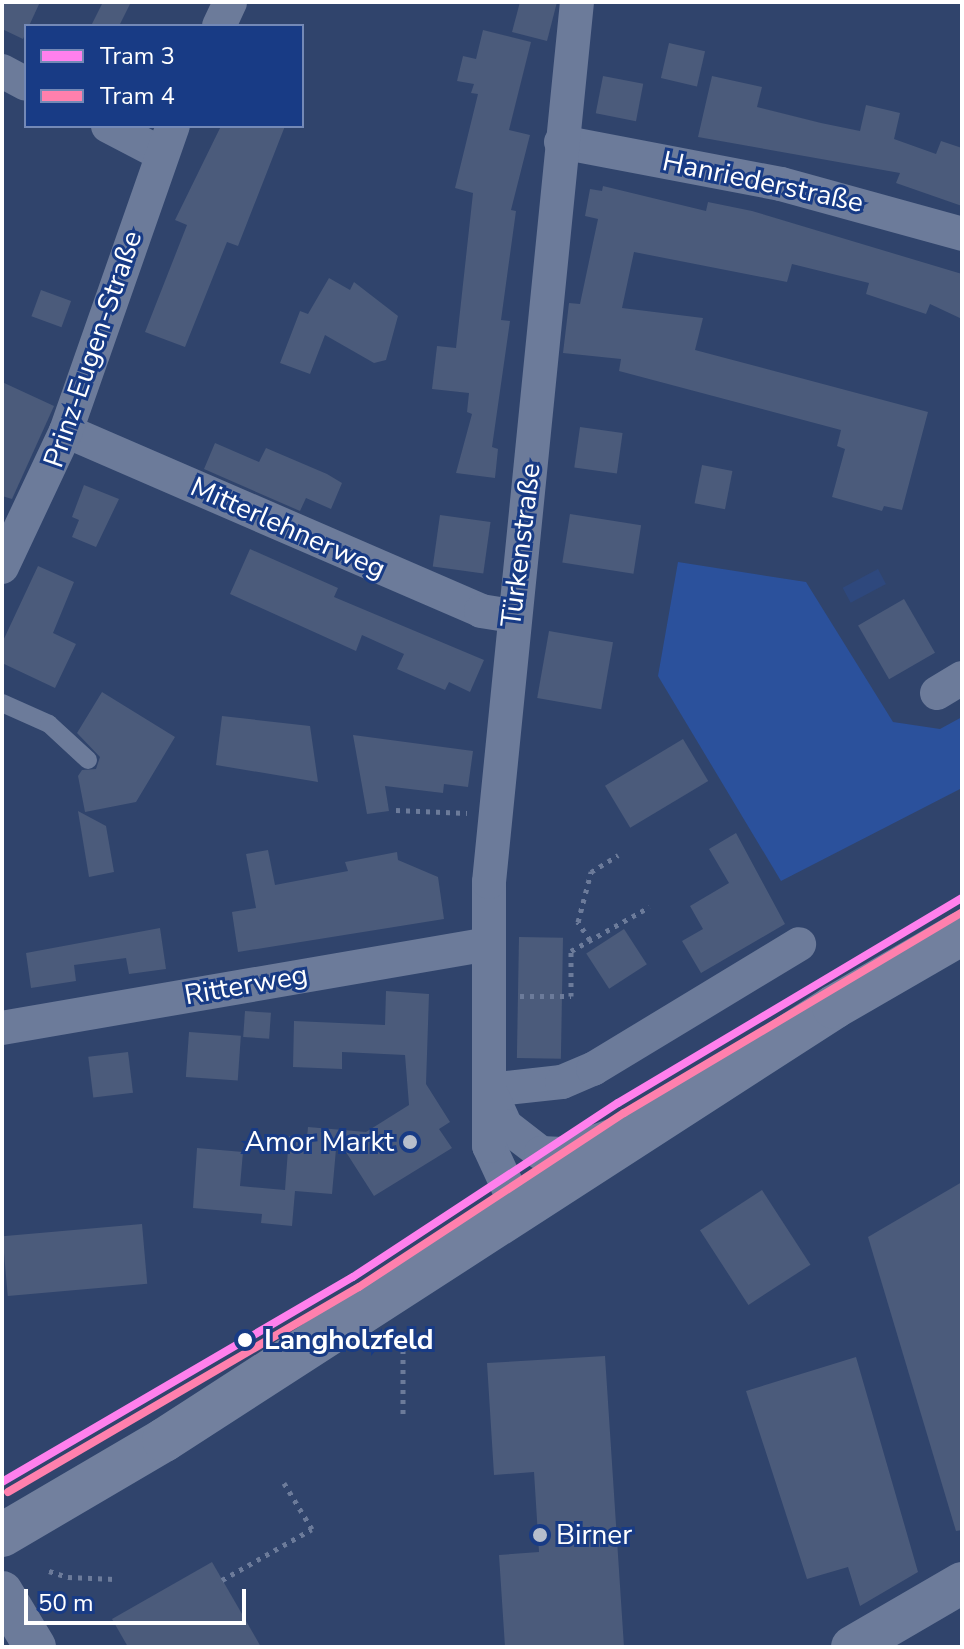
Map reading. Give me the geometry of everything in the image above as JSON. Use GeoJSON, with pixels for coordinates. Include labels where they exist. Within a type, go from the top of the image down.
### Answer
{"type":"FeatureCollection","features":[{"type":"Feature","properties":{"kind":"main road"},"geometry":{"type":"LineString","coordinates":[[2,1535],[164,1440],[662,1117],[962,933]]}},
{"type":"Feature","properties":{"kind":"street"},"geometry":{"type":"LineString","coordinates":[[220,24],[230,2]]}},
{"type":"Feature","properties":{"kind":"street","name":"Türkenstraße"},"geometry":{"type":"LineString","coordinates":[[518,1209],[489,1146],[489,944],[495,816],[577,2]]}},
{"type":"Feature","properties":{"kind":"street"},"geometry":{"type":"LineString","coordinates":[[2,71],[24,83]]}},
{"type":"Feature","properties":{"kind":"street"},"geometry":{"type":"LineString","coordinates":[[116,128],[167,140]]}},
{"type":"Feature","properties":{"kind":"street","name":"Prinz-Eugen-Straße"},"geometry":{"type":"LineString","coordinates":[[2,567],[66,431],[167,140]]}},
{"type":"Feature","properties":{"kind":"street","name":"Hanriederstraße"},"geometry":{"type":"LineString","coordinates":[[561,142],[781,184],[962,234]]}},
{"type":"Feature","properties":{"kind":"street","name":"Mitterlehnerweg"},"geometry":{"type":"LineString","coordinates":[[66,431],[481,611],[513,616]]}},
{"type":"Feature","properties":{"kind":"street","name":"Ritterweg"},"geometry":{"type":"LineString","coordinates":[[2,1028],[489,944]]}},
{"type":"Feature","properties":{"kind":"street"},"geometry":{"type":"LineString","coordinates":[[489,1090],[562,1082],[593,1069],[799,944]]}},
{"type":"Feature","properties":{"kind":"street","name":"Türkenstraße"},"geometry":{"type":"LineString","coordinates":[[489,1090],[506,1126],[541,1153],[562,1154],[662,1117]]}},
{"type":"Feature","properties":{"kind":"street"},"geometry":{"type":"LineString","coordinates":[[852,1647],[962,1583]]}},
{"type":"Feature","properties":{"kind":"street"},"geometry":{"type":"LineString","coordinates":[[2,1592],[35,1647]]}},
{"type":"Feature","properties":{"kind":"lane"},"geometry":{"type":"LineString","coordinates":[[2,703],[49,724],[88,760]]}},
{"type":"Feature","properties":{"kind":"path"},"geometry":{"type":"LineString","coordinates":[[396,810],[495,816]]}},
{"type":"Feature","properties":{"kind":"path"},"geometry":{"type":"LineString","coordinates":[[590,940],[578,922],[591,872],[618,855]]}},
{"type":"Feature","properties":{"kind":"path"},"geometry":{"type":"LineString","coordinates":[[489,1004],[509,1005],[510,995],[571,996],[571,951],[649,907]]}},
{"type":"Feature","properties":{"kind":"path"},"geometry":{"type":"LineString","coordinates":[[403,1339],[403,1414]]}},
{"type":"Feature","properties":{"kind":"path"},"geometry":{"type":"LineString","coordinates":[[222,1580],[312,1529],[284,1483]]}},
{"type":"Feature","properties":{"kind":"path"},"geometry":{"type":"LineString","coordinates":[[49,1571],[68,1577],[115,1579]]}},
{"type":"Feature","properties":{"kind":"shaded area"},"geometry":{"type":"Polygon","coordinates":[[[678,562],[806,582],[893,722],[940,729],[962,717],[962,788],[781,881],[658,676],[678,562]]]}},
{"type":"Feature","properties":{"kind":"shaded area"},"geometry":{"type":"Polygon","coordinates":[[[878,569],[886,584],[851,603],[843,588],[878,569]]]}},
{"type":"Feature","properties":{"kind":"building"},"geometry":{"type":"Polygon","coordinates":[[[2,2],[40,2],[30,24],[24,24],[23,39],[2,29],[2,2]]]}},
{"type":"Feature","properties":{"kind":"building"},"geometry":{"type":"Polygon","coordinates":[[[103,2],[131,2],[120,24],[92,24],[103,2]]]}},
{"type":"Feature","properties":{"kind":"building"},"geometry":{"type":"Polygon","coordinates":[[[520,2],[557,2],[547,41],[512,32],[520,2]]]}},
{"type":"Feature","properties":{"kind":"building"},"geometry":{"type":"Polygon","coordinates":[[[483,30],[531,42],[509,130],[530,135],[511,210],[516,211],[501,320],[510,321],[492,447],[498,449],[495,478],[456,473],[472,414],[467,412],[469,393],[432,389],[437,346],[456,348],[473,193],[455,188],[478,94],[471,93],[474,84],[457,81],[463,56],[476,59],[483,30]]]}},
{"type":"Feature","properties":{"kind":"building"},"geometry":{"type":"Polygon","coordinates":[[[669,43],[705,51],[697,86],[661,78],[669,43]]]}},
{"type":"Feature","properties":{"kind":"building"},"geometry":{"type":"Polygon","coordinates":[[[603,76],[643,84],[636,121],[596,113],[603,76]]]}},
{"type":"Feature","properties":{"kind":"building"},"geometry":{"type":"Polygon","coordinates":[[[712,76],[762,87],[757,107],[860,131],[866,105],[900,113],[894,139],[936,154],[941,141],[962,148],[962,206],[896,183],[900,173],[698,137],[712,76]]]}},
{"type":"Feature","properties":{"kind":"building"},"geometry":{"type":"Polygon","coordinates":[[[220,128],[284,128],[238,246],[227,242],[185,347],[145,332],[187,225],[175,220],[220,128]]]}},
{"type":"Feature","properties":{"kind":"building"},"geometry":{"type":"Polygon","coordinates":[[[603,186],[706,211],[708,202],[752,211],[962,274],[962,319],[930,304],[926,314],[866,294],[869,283],[792,264],[787,282],[634,252],[622,308],[703,318],[695,350],[928,412],[902,510],[884,506],[882,511],[832,497],[845,449],[837,446],[841,430],[619,371],[621,359],[563,353],[569,303],[580,304],[598,219],[585,216],[590,189],[602,191],[603,186]]]}},
{"type":"Feature","properties":{"kind":"building"},"geometry":{"type":"Polygon","coordinates":[[[329,278],[350,290],[354,282],[398,316],[386,360],[374,363],[325,335],[310,374],[280,363],[300,311],[308,314],[329,278]]]}},
{"type":"Feature","properties":{"kind":"building"},"geometry":{"type":"Polygon","coordinates":[[[41,290],[71,301],[61,327],[31,316],[41,290]]]}},
{"type":"Feature","properties":{"kind":"building"},"geometry":{"type":"Polygon","coordinates":[[[2,382],[54,406],[12,499],[2,496],[2,382]]]}},
{"type":"Feature","properties":{"kind":"building"},"geometry":{"type":"Polygon","coordinates":[[[580,427],[623,433],[617,474],[574,468],[580,427]]]}},
{"type":"Feature","properties":{"kind":"building"},"geometry":{"type":"Polygon","coordinates":[[[215,443],[259,462],[266,448],[327,474],[342,483],[331,509],[306,498],[300,511],[204,469],[215,443]]]}},
{"type":"Feature","properties":{"kind":"building"},"geometry":{"type":"Polygon","coordinates":[[[702,465],[732,471],[725,509],[695,503],[702,465]]]}},
{"type":"Feature","properties":{"kind":"building"},"geometry":{"type":"Polygon","coordinates":[[[84,485],[119,499],[96,547],[72,537],[79,520],[72,517],[84,485]]]}},
{"type":"Feature","properties":{"kind":"building"},"geometry":{"type":"Polygon","coordinates":[[[570,514],[641,525],[633,574],[562,562],[570,514]]]}},
{"type":"Feature","properties":{"kind":"building"},"geometry":{"type":"Polygon","coordinates":[[[440,515],[491,522],[483,574],[433,566],[440,515]]]}},
{"type":"Feature","properties":{"kind":"building"},"geometry":{"type":"Polygon","coordinates":[[[250,549],[338,588],[334,597],[484,660],[470,692],[449,682],[445,690],[397,669],[404,654],[362,635],[356,651],[230,594],[250,549]]]}},
{"type":"Feature","properties":{"kind":"building"},"geometry":{"type":"Polygon","coordinates":[[[38,566],[74,582],[53,633],[76,644],[55,688],[2,663],[2,643],[38,566]]]}},
{"type":"Feature","properties":{"kind":"building"},"geometry":{"type":"Polygon","coordinates":[[[904,599],[935,653],[889,679],[858,626],[904,599]]]}},
{"type":"Feature","properties":{"kind":"building"},"geometry":{"type":"Polygon","coordinates":[[[549,631],[613,642],[601,709],[537,698],[549,631]]]}},
{"type":"Feature","properties":{"kind":"building"},"geometry":{"type":"Polygon","coordinates":[[[102,692],[175,737],[136,802],[85,812],[78,776],[82,770],[96,769],[100,757],[77,733],[102,692]]]}},
{"type":"Feature","properties":{"kind":"building"},"geometry":{"type":"Polygon","coordinates":[[[222,716],[310,726],[318,782],[216,765],[222,716]]]}},
{"type":"Feature","properties":{"kind":"building"},"geometry":{"type":"Polygon","coordinates":[[[353,735],[473,751],[468,787],[444,784],[443,793],[385,786],[389,811],[367,814],[353,735]]]}},
{"type":"Feature","properties":{"kind":"building"},"geometry":{"type":"Polygon","coordinates":[[[683,739],[708,781],[630,828],[605,786],[683,739]]]}},
{"type":"Feature","properties":{"kind":"building"},"geometry":{"type":"Polygon","coordinates":[[[78,811],[106,826],[114,872],[89,877],[78,811]]]}},
{"type":"Feature","properties":{"kind":"building"},"geometry":{"type":"Polygon","coordinates":[[[736,833],[785,924],[701,973],[682,941],[703,929],[690,906],[729,883],[709,849],[736,833]]]}},
{"type":"Feature","properties":{"kind":"building"},"geometry":{"type":"Polygon","coordinates":[[[268,850],[275,885],[348,871],[345,862],[397,852],[398,860],[438,877],[444,919],[238,952],[232,912],[256,908],[246,854],[268,850]]]}},
{"type":"Feature","properties":{"kind":"building"},"geometry":{"type":"Polygon","coordinates":[[[160,928],[166,969],[129,974],[126,958],[74,965],[76,981],[31,988],[26,953],[160,928]]]}},
{"type":"Feature","properties":{"kind":"building"},"geometry":{"type":"Polygon","coordinates":[[[624,929],[647,964],[609,989],[586,954],[624,929]]]}},
{"type":"Feature","properties":{"kind":"building"},"geometry":{"type":"Polygon","coordinates":[[[519,937],[563,938],[561,1059],[517,1058],[519,937]]]}},
{"type":"Feature","properties":{"kind":"building"},"geometry":{"type":"Polygon","coordinates":[[[386,991],[429,994],[426,1084],[450,1122],[439,1129],[452,1148],[374,1196],[337,1138],[332,1194],[295,1191],[292,1226],[261,1223],[262,1214],[193,1208],[197,1148],[243,1152],[240,1186],[285,1190],[289,1136],[307,1137],[308,1127],[366,1132],[409,1105],[405,1055],[342,1052],[342,1069],[293,1067],[294,1021],[385,1025],[386,991]]]}},
{"type":"Feature","properties":{"kind":"building"},"geometry":{"type":"Polygon","coordinates":[[[245,1011],[271,1013],[269,1039],[243,1037],[245,1011]]]}},
{"type":"Feature","properties":{"kind":"building"},"geometry":{"type":"Polygon","coordinates":[[[189,1032],[241,1036],[238,1081],[186,1077],[189,1032]]]}},
{"type":"Feature","properties":{"kind":"building"},"geometry":{"type":"Polygon","coordinates":[[[128,1052],[133,1093],[93,1098],[88,1057],[128,1052]]]}},
{"type":"Feature","properties":{"kind":"building"},"geometry":{"type":"Polygon","coordinates":[[[962,1182],[962,1530],[956,1531],[868,1237],[962,1182]]]}},
{"type":"Feature","properties":{"kind":"building"},"geometry":{"type":"Polygon","coordinates":[[[762,1190],[810,1265],[748,1305],[700,1230],[762,1190]]]}},
{"type":"Feature","properties":{"kind":"building"},"geometry":{"type":"Polygon","coordinates":[[[142,1224],[147,1284],[8,1296],[3,1236],[142,1224]]]}},
{"type":"Feature","properties":{"kind":"building"},"geometry":{"type":"Polygon","coordinates":[[[605,1356],[624,1647],[505,1647],[499,1555],[539,1552],[534,1472],[494,1475],[487,1363],[605,1356]]]}},
{"type":"Feature","properties":{"kind":"building"},"geometry":{"type":"Polygon","coordinates":[[[856,1357],[918,1572],[860,1606],[848,1567],[807,1579],[746,1391],[856,1357]]]}},
{"type":"Feature","properties":{"kind":"building"},"geometry":{"type":"Polygon","coordinates":[[[212,1562],[261,1647],[128,1647],[112,1619],[212,1562]]]}},
{"type":"Feature","properties":{"kind":"tram line","name":"3"},"geometry":{"type":"LineString","coordinates":[[2,1482],[353,1277],[618,1103],[962,898]]}},
{"type":"Feature","properties":{"kind":"tram line","name":"4"},"geometry":{"type":"LineString","coordinates":[[8,1492],[359,1287],[624,1113],[962,912]]}},
{"type":"Feature","properties":{"kind":"place","name":"Amor Markt"},"geometry":{"type":"Point","coordinates":[410,1142]}},
{"type":"Feature","properties":{"kind":"place","name":"Langholzfeld"},"geometry":{"type":"Point","coordinates":[245,1340]}},
{"type":"Feature","properties":{"kind":"place","name":"Birner"},"geometry":{"type":"Point","coordinates":[540,1535]}}]}
